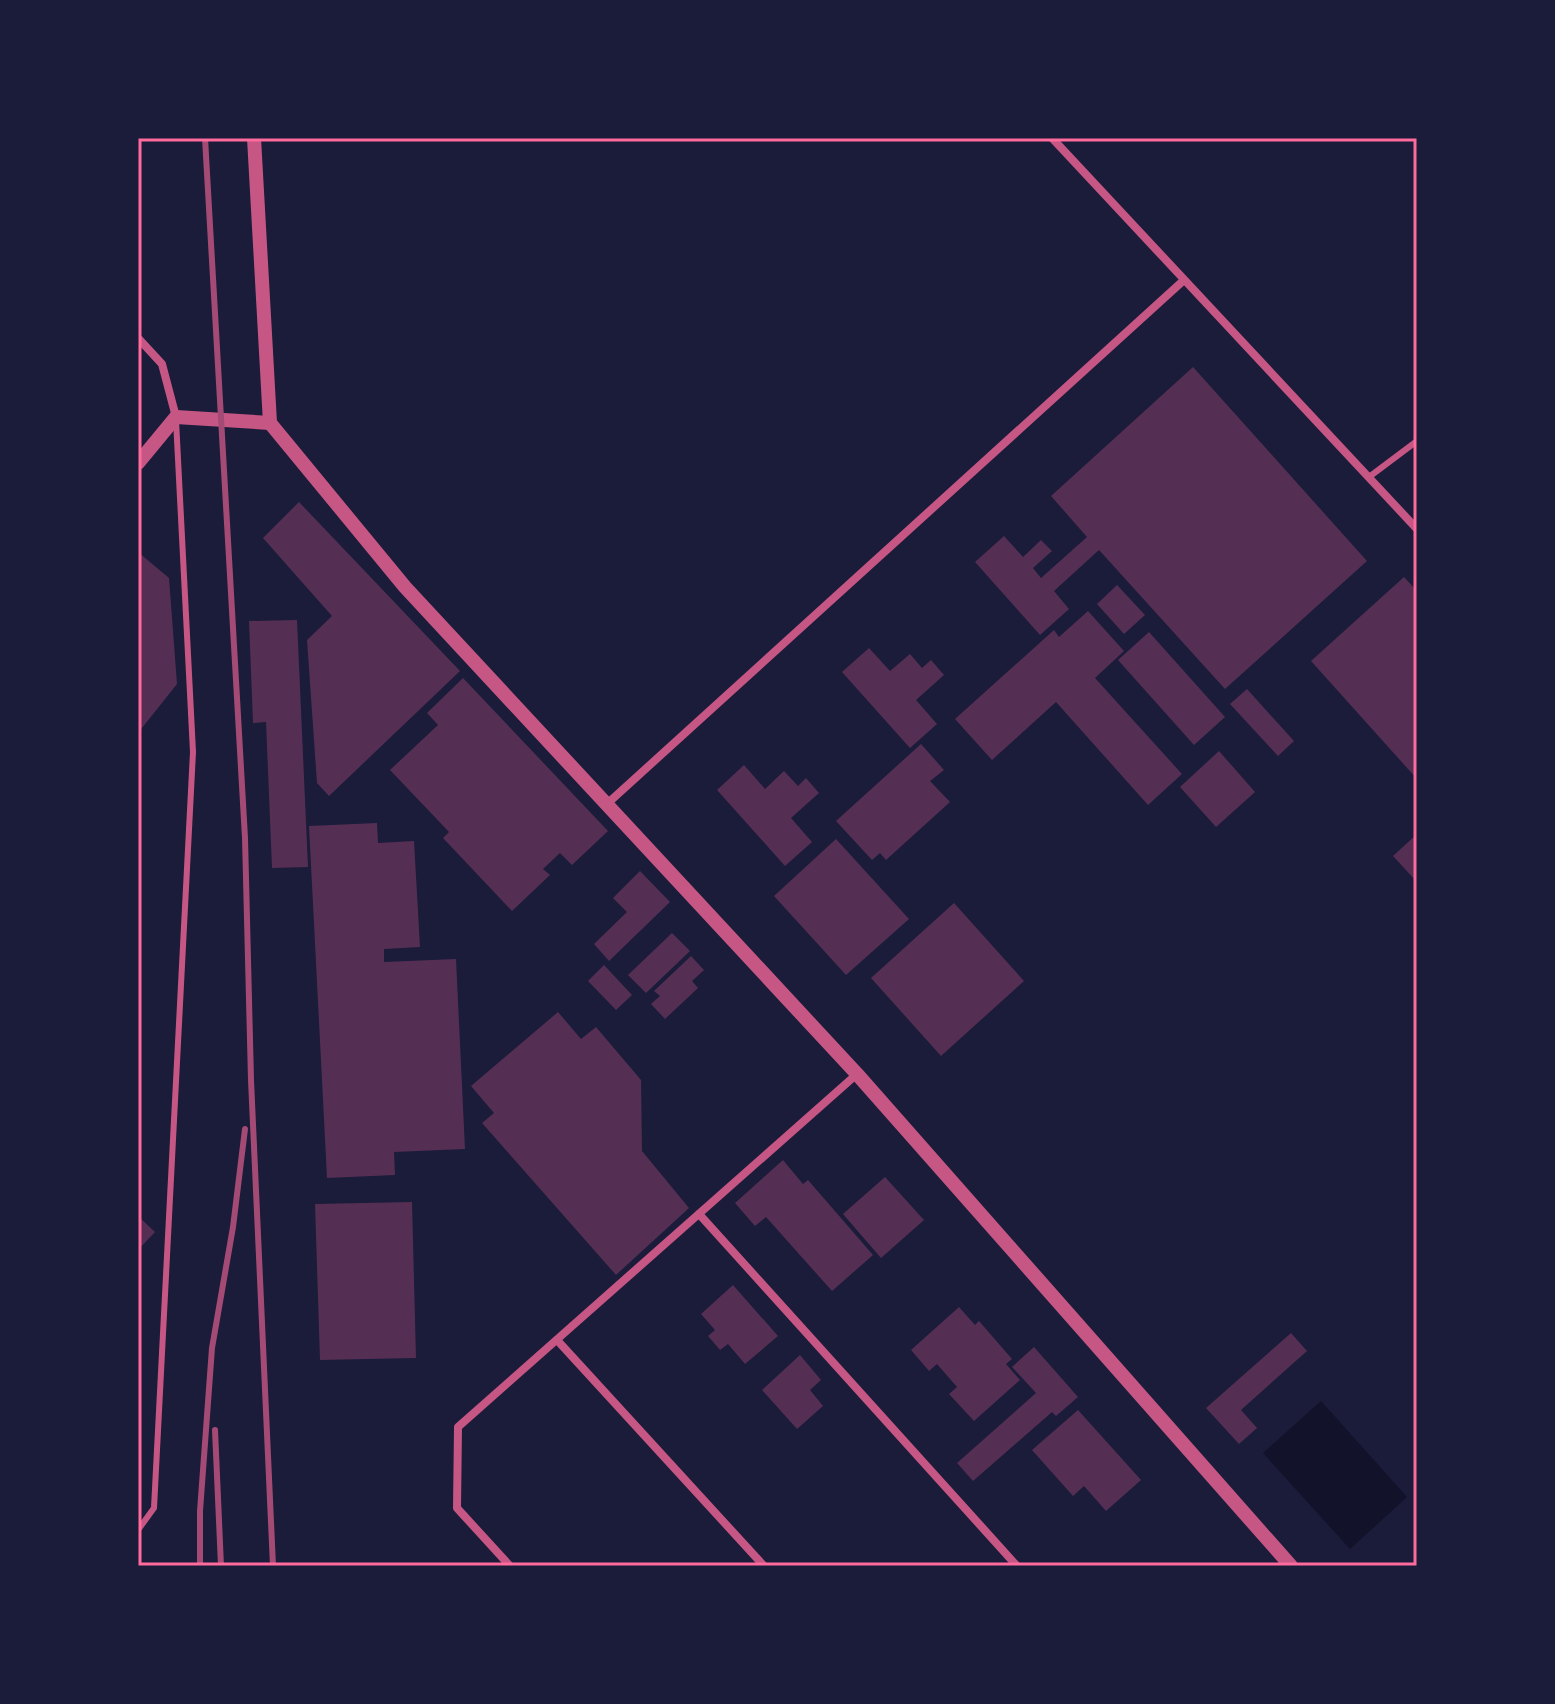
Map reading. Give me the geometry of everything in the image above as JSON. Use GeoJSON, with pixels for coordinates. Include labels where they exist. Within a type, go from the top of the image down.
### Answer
{"type":"FeatureCollection","features":[{"type":"Feature","properties":{"kind":"street"},"geometry":{"type":"LineString","coordinates":[[254,138],[270,423],[405,587],[857,1074],[1291,1566]]}},
{"type":"Feature","properties":{"kind":"street"},"geometry":{"type":"LineString","coordinates":[[1052,138],[1417,529]]}},
{"type":"Feature","properties":{"kind":"street"},"geometry":{"type":"LineString","coordinates":[[608,803],[1184,280]]}},
{"type":"Feature","properties":{"kind":"street"},"geometry":{"type":"LineString","coordinates":[[138,338],[162,364],[176,417]]}},
{"type":"Feature","properties":{"kind":"street"},"geometry":{"type":"LineString","coordinates":[[176,417],[270,423]]}},
{"type":"Feature","properties":{"kind":"street"},"geometry":{"type":"LineString","coordinates":[[138,463],[176,417]]}},
{"type":"Feature","properties":{"kind":"street"},"geometry":{"type":"LineString","coordinates":[[510,1566],[457,1508],[458,1427],[857,1074]]}},
{"type":"Feature","properties":{"kind":"street"},"geometry":{"type":"LineString","coordinates":[[699,1214],[1017,1566]]}},
{"type":"Feature","properties":{"kind":"street"},"geometry":{"type":"LineString","coordinates":[[557,1340],[764,1566]]}},
{"type":"Feature","properties":{"kind":"lane"},"geometry":{"type":"LineString","coordinates":[[138,1530],[154,1508],[193,752],[176,417]]}},
{"type":"Feature","properties":{"kind":"lane"},"geometry":{"type":"LineString","coordinates":[[1369,477],[1417,441]]}},
{"type":"Feature","properties":{"kind":"shaded area"},"geometry":{"type":"Polygon","coordinates":[[[1321,1401],[1407,1497],[1350,1549],[1263,1453],[1321,1401]]]}},
{"type":"Feature","properties":{"kind":"building"},"geometry":{"type":"Polygon","coordinates":[[[1193,367],[1367,561],[1225,689],[1099,550],[1054,591],[1069,609],[1040,635],[975,562],[1004,536],[1023,557],[1041,540],[1052,551],[1033,568],[1041,578],[1087,537],[1051,496],[1193,367]]]}},
{"type":"Feature","properties":{"kind":"building"},"geometry":{"type":"Polygon","coordinates":[[[299,502],[460,671],[329,796],[317,783],[307,640],[332,616],[263,538],[299,502]]]}},
{"type":"Feature","properties":{"kind":"building"},"geometry":{"type":"Polygon","coordinates":[[[138,552],[169,578],[177,684],[138,733],[138,552]]]}},
{"type":"Feature","properties":{"kind":"building"},"geometry":{"type":"Polygon","coordinates":[[[1404,577],[1417,591],[1417,779],[1311,661],[1404,577]]]}},
{"type":"Feature","properties":{"kind":"building"},"geometry":{"type":"Polygon","coordinates":[[[1117,585],[1145,615],[1124,634],[1097,604],[1117,585]]]}},
{"type":"Feature","properties":{"kind":"building"},"geometry":{"type":"Polygon","coordinates":[[[1088,611],[1124,651],[1095,678],[1182,774],[1148,805],[1056,702],[992,760],[955,719],[1054,630],[1059,637],[1088,611]]]}},
{"type":"Feature","properties":{"kind":"building"},"geometry":{"type":"Polygon","coordinates":[[[297,620],[308,867],[272,868],[266,722],[253,723],[249,621],[297,620]]]}},
{"type":"Feature","properties":{"kind":"building"},"geometry":{"type":"Polygon","coordinates":[[[1149,632],[1225,717],[1194,745],[1118,660],[1149,632]]]}},
{"type":"Feature","properties":{"kind":"building"},"geometry":{"type":"Polygon","coordinates":[[[869,648],[890,671],[910,654],[922,668],[931,660],[944,675],[916,700],[937,724],[910,748],[842,672],[869,648]]]}},
{"type":"Feature","properties":{"kind":"building"},"geometry":{"type":"Polygon","coordinates":[[[463,678],[608,831],[572,865],[560,853],[543,869],[550,875],[512,911],[443,838],[449,832],[390,770],[438,725],[427,713],[463,678]]]}},
{"type":"Feature","properties":{"kind":"building"},"geometry":{"type":"Polygon","coordinates":[[[1247,689],[1294,741],[1278,756],[1230,704],[1247,689]]]}},
{"type":"Feature","properties":{"kind":"building"},"geometry":{"type":"Polygon","coordinates":[[[921,744],[944,770],[930,781],[950,802],[886,860],[880,853],[872,860],[836,821],[921,744]]]}},
{"type":"Feature","properties":{"kind":"building"},"geometry":{"type":"Polygon","coordinates":[[[1219,751],[1255,792],[1216,827],[1180,787],[1219,751]]]}},
{"type":"Feature","properties":{"kind":"building"},"geometry":{"type":"Polygon","coordinates":[[[744,765],[765,789],[784,771],[798,786],[806,778],[819,793],[791,818],[812,842],[785,866],[717,790],[744,765]]]}},
{"type":"Feature","properties":{"kind":"building"},"geometry":{"type":"Polygon","coordinates":[[[377,823],[378,843],[414,841],[420,947],[384,949],[384,962],[456,959],[465,1149],[394,1152],[395,1175],[327,1178],[309,826],[377,823]]]}},
{"type":"Feature","properties":{"kind":"building"},"geometry":{"type":"Polygon","coordinates":[[[1417,834],[1417,882],[1393,856],[1417,834]]]}},
{"type":"Feature","properties":{"kind":"building"},"geometry":{"type":"Polygon","coordinates":[[[836,839],[909,919],[846,975],[774,896],[836,839]]]}},
{"type":"Feature","properties":{"kind":"building"},"geometry":{"type":"Polygon","coordinates":[[[640,871],[670,902],[609,961],[594,944],[627,912],[613,898],[640,871]]]}},
{"type":"Feature","properties":{"kind":"building"},"geometry":{"type":"Polygon","coordinates":[[[954,903],[1024,981],[941,1056],[871,978],[954,903]]]}},
{"type":"Feature","properties":{"kind":"building"},"geometry":{"type":"Polygon","coordinates":[[[672,933],[690,951],[646,993],[628,975],[672,933]]]}},
{"type":"Feature","properties":{"kind":"building"},"geometry":{"type":"Polygon","coordinates":[[[691,956],[704,970],[692,981],[698,988],[665,1019],[651,1004],[660,996],[654,991],[691,956]]]}},
{"type":"Feature","properties":{"kind":"building"},"geometry":{"type":"Polygon","coordinates":[[[604,965],[632,995],[616,1010],[588,981],[604,965]]]}},
{"type":"Feature","properties":{"kind":"building"},"geometry":{"type":"Polygon","coordinates":[[[558,1012],[581,1039],[596,1027],[641,1080],[642,1151],[689,1208],[616,1275],[482,1123],[494,1113],[471,1086],[558,1012]]]}},
{"type":"Feature","properties":{"kind":"building"},"geometry":{"type":"Polygon","coordinates":[[[783,1160],[803,1184],[808,1180],[873,1255],[832,1291],[766,1217],[755,1226],[735,1203],[783,1160]]]}},
{"type":"Feature","properties":{"kind":"building"},"geometry":{"type":"Polygon","coordinates":[[[885,1177],[924,1220],[881,1258],[843,1214],[885,1177]]]}},
{"type":"Feature","properties":{"kind":"building"},"geometry":{"type":"Polygon","coordinates":[[[412,1202],[416,1358],[320,1360],[315,1204],[412,1202]]]}},
{"type":"Feature","properties":{"kind":"building"},"geometry":{"type":"Polygon","coordinates":[[[138,1216],[155,1232],[138,1250],[138,1216]]]}},
{"type":"Feature","properties":{"kind":"building"},"geometry":{"type":"Polygon","coordinates":[[[733,1285],[778,1336],[745,1364],[728,1344],[720,1350],[708,1336],[715,1330],[701,1314],[733,1285]]]}},
{"type":"Feature","properties":{"kind":"building"},"geometry":{"type":"Polygon","coordinates":[[[959,1307],[975,1325],[979,1321],[1012,1359],[1006,1364],[1020,1380],[974,1421],[949,1394],[957,1387],[937,1364],[929,1371],[911,1350],[959,1307]]]}},
{"type":"Feature","properties":{"kind":"building"},"geometry":{"type":"Polygon","coordinates":[[[1291,1333],[1307,1351],[1241,1410],[1257,1428],[1239,1444],[1206,1408],[1291,1333]]]}},
{"type":"Feature","properties":{"kind":"building"},"geometry":{"type":"Polygon","coordinates":[[[1034,1347],[1078,1397],[1056,1416],[1052,1412],[973,1481],[957,1463],[1036,1393],[1012,1367],[1034,1347]]]}},
{"type":"Feature","properties":{"kind":"building"},"geometry":{"type":"Polygon","coordinates":[[[800,1355],[821,1380],[810,1390],[823,1406],[797,1429],[762,1390],[800,1355]]]}},
{"type":"Feature","properties":{"kind":"building"},"geometry":{"type":"Polygon","coordinates":[[[1078,1410],[1141,1480],[1106,1511],[1084,1486],[1073,1496],[1032,1450],[1078,1410]]]}},
{"type":"Feature","properties":{"kind":"railway"},"geometry":{"type":"LineString","coordinates":[[205,138],[245,838],[251,1080],[273,1566]]}},
{"type":"Feature","properties":{"kind":"railway"},"geometry":{"type":"LineString","coordinates":[[200,1566],[200,1511],[212,1348],[233,1227],[245,1129]]}},
{"type":"Feature","properties":{"kind":"railway"},"geometry":{"type":"LineString","coordinates":[[215,1430],[221,1566]]}}]}
